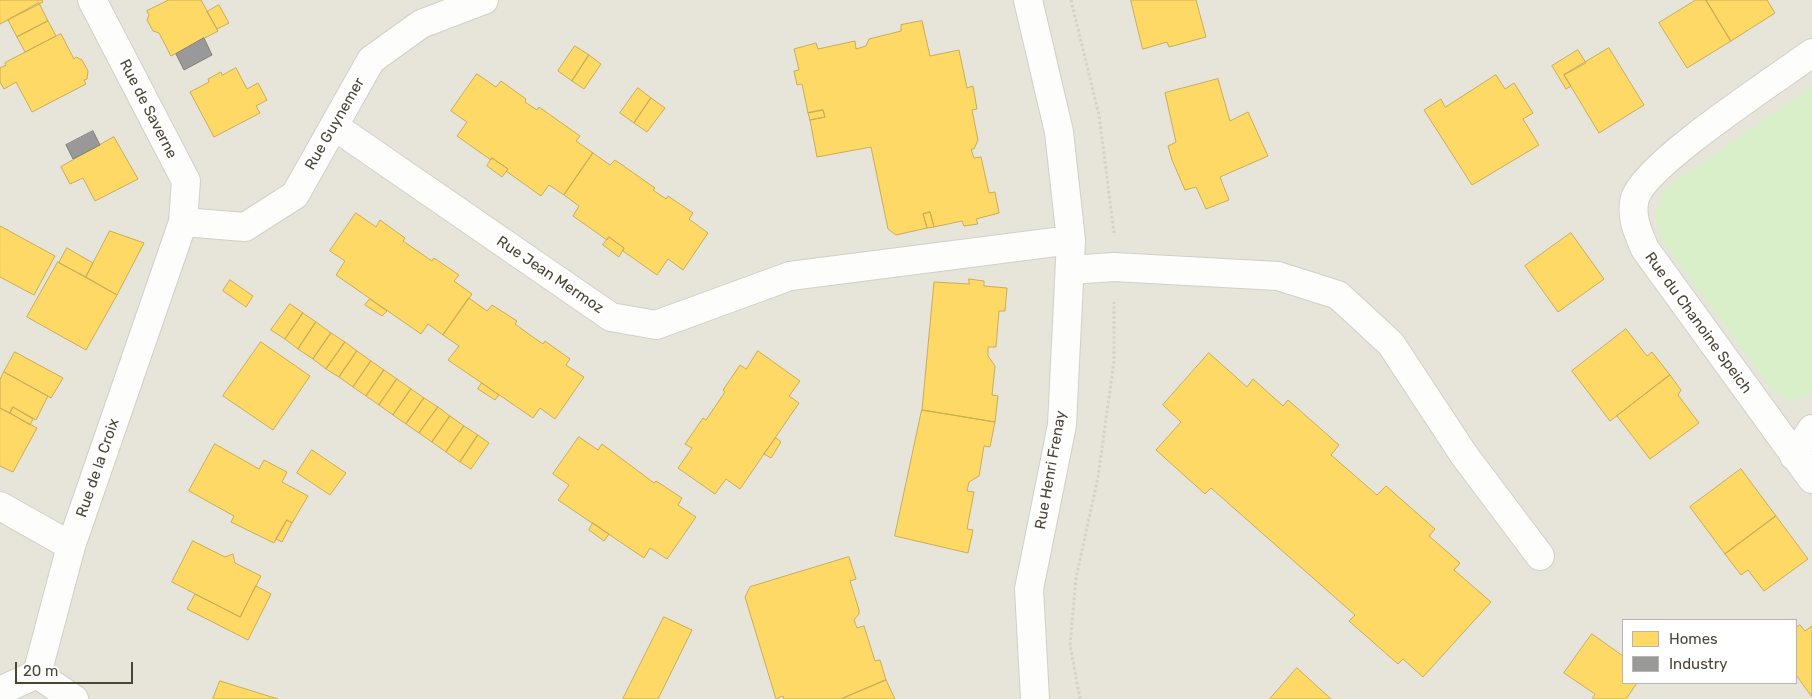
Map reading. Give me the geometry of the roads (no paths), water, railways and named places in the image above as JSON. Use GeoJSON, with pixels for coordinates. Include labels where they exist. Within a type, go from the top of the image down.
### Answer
{"type":"FeatureCollection","features":[{"type":"Feature","properties":{"kind":"street","name":"Rue de Saverne"},"geometry":{"type":"LineString","coordinates":[[92,0],[186,181],[183,222]]}},
{"type":"Feature","properties":{"kind":"street","name":"Rue Guynemer"},"geometry":{"type":"LineString","coordinates":[[183,222],[245,227],[294,195],[371,60],[421,24],[484,0]]}},
{"type":"Feature","properties":{"kind":"street","name":"Rue Henri Frenay"},"geometry":{"type":"LineString","coordinates":[[1028,0],[1059,132],[1071,240],[1062,424],[1029,589],[1035,699]]}},
{"type":"Feature","properties":{"kind":"street","name":"Rue du Chanoine Speich"},"geometry":{"type":"LineString","coordinates":[[1812,53],[1669,157],[1646,180],[1635,198],[1634,221],[1645,250],[1812,479]]}},
{"type":"Feature","properties":{"kind":"street","name":"Rue Jean Mermoz"},"geometry":{"type":"LineString","coordinates":[[334,126],[611,317],[656,326],[790,276],[1071,240]]}},
{"type":"Feature","properties":{"kind":"street","name":"Rue de la Croix"},"geometry":{"type":"LineString","coordinates":[[37,674],[71,546],[183,222]]}},
{"type":"Feature","properties":{"kind":"street"},"geometry":{"type":"LineString","coordinates":[[1070,270],[1114,267],[1278,276],[1338,295],[1391,344],[1464,456],[1540,556]]}},
{"type":"Feature","properties":{"kind":"street"},"geometry":{"type":"LineString","coordinates":[[1794,456],[1812,429]]}},
{"type":"Feature","properties":{"kind":"street"},"geometry":{"type":"LineString","coordinates":[[0,506],[71,546]]}},
{"type":"Feature","properties":{"kind":"street"},"geometry":{"type":"LineString","coordinates":[[0,691],[37,674],[74,699]]}}]}
